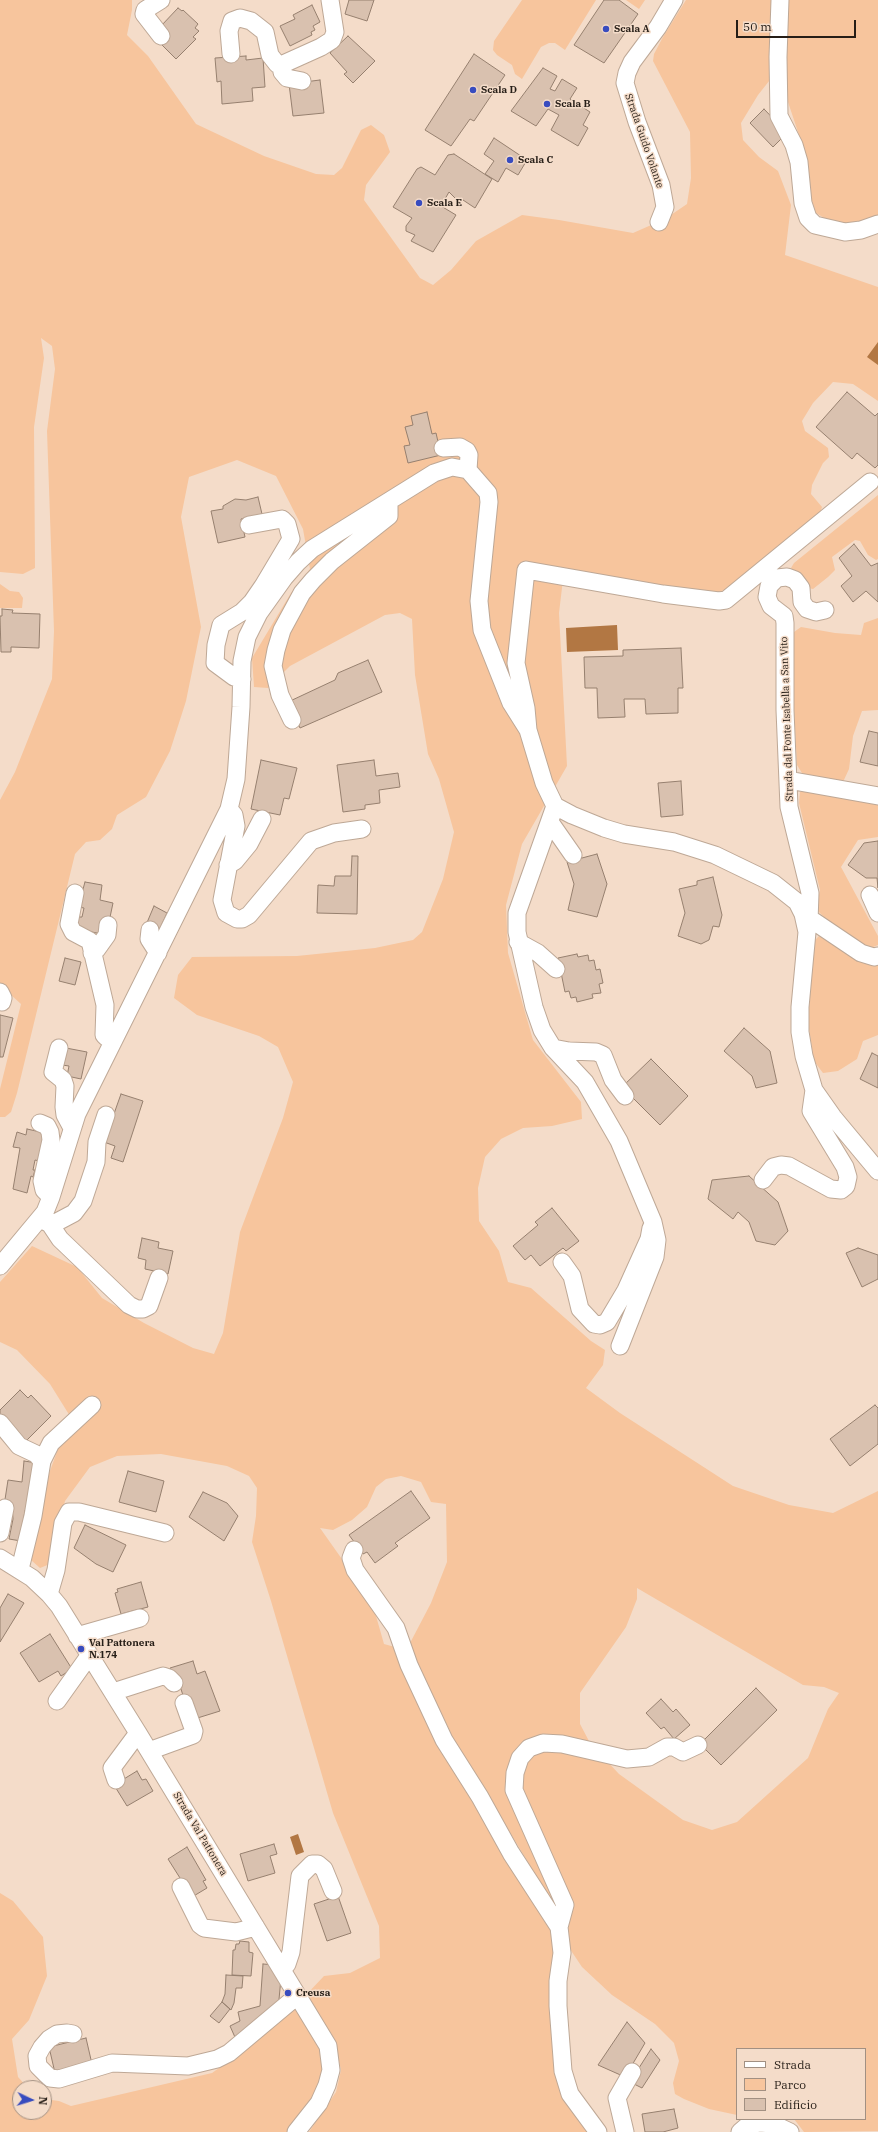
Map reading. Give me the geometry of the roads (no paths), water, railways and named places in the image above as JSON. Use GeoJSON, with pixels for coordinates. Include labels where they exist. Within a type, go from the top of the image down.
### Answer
{"type":"FeatureCollection","features":[{"type":"Feature","properties":{"kind":"street"},"geometry":{"type":"LineString","coordinates":[[161,0],[145,10],[144,14],[152,27],[161,36]]}},
{"type":"Feature","properties":{"kind":"street"},"geometry":{"type":"LineString","coordinates":[[231,54],[229,31],[232,21],[240,18],[251,21],[265,32],[270,55],[277,64],[281,65],[321,47],[332,40],[335,32],[330,0]]}},
{"type":"Feature","properties":{"kind":"street","name":"Strada Guido Volante"},"geometry":{"type":"LineString","coordinates":[[659,222],[664,207],[661,185],[637,122],[626,83],[627,73],[632,62],[658,27],[674,0]]}},
{"type":"Feature","properties":{"kind":"street"},"geometry":{"type":"LineString","coordinates":[[780,0],[778,57],[779,116],[794,145],[799,162],[803,203],[808,218],[816,225],[845,232],[861,230],[878,224]]}},
{"type":"Feature","properties":{"kind":"street"},"geometry":{"type":"LineString","coordinates":[[281,65],[282,72],[287,78],[302,81]]}},
{"type":"Feature","properties":{"kind":"street"},"geometry":{"type":"LineString","coordinates":[[443,448],[460,447],[467,451],[468,470],[488,493],[489,502],[480,579],[479,601],[482,630],[511,703],[528,730]]}},
{"type":"Feature","properties":{"kind":"street"},"geometry":{"type":"LineString","coordinates":[[45,1222],[72,1128],[114,1040],[229,810],[236,779],[242,661],[247,637],[259,613],[284,578],[312,549],[441,470],[452,467],[468,470]]}},
{"type":"Feature","properties":{"kind":"street"},"geometry":{"type":"LineString","coordinates":[[573,855],[552,814],[528,730],[526,708],[516,663],[526,570],[663,594],[719,601],[726,600],[870,482]]}},
{"type":"Feature","properties":{"kind":"street"},"geometry":{"type":"LineString","coordinates":[[292,720],[280,695],[273,666],[282,630],[302,593],[313,580],[332,561],[389,516],[389,501]]}},
{"type":"Feature","properties":{"kind":"street"},"geometry":{"type":"LineString","coordinates":[[242,679],[234,677],[215,663],[216,645],[221,625],[242,612],[252,602],[264,586],[290,538],[287,524],[282,519],[249,525]]}},
{"type":"Feature","properties":{"kind":"street","name":"Strada dal Ponte Isabella a San Vito"},"geometry":{"type":"LineString","coordinates":[[825,610],[816,612],[807,609],[802,602],[801,588],[795,580],[787,577],[777,578],[770,586],[767,597],[771,606],[784,616],[785,623],[785,710],[790,807],[810,893],[800,1007],[800,1032],[804,1056],[814,1090],[833,1117],[878,1171]]}},
{"type":"Feature","properties":{"kind":"street"},"geometry":{"type":"LineString","coordinates":[[788,780],[878,796]]}},
{"type":"Feature","properties":{"kind":"street"},"geometry":{"type":"LineString","coordinates":[[229,810],[236,821],[222,900],[223,908],[231,918],[242,919],[254,910],[311,840],[334,833],[362,829]]}},
{"type":"Feature","properties":{"kind":"street"},"geometry":{"type":"LineString","coordinates":[[552,814],[527,881],[517,913],[518,942],[534,1007],[542,1030],[553,1048],[585,1082],[619,1141],[653,1222],[657,1240],[655,1257],[648,1279],[620,1346]]}},
{"type":"Feature","properties":{"kind":"street","name":"Strada dal Ponte Isabella a San Vito"},"geometry":{"type":"LineString","coordinates":[[552,814],[572,816],[624,834],[674,842],[715,856],[774,883],[798,902],[808,925]]}},
{"type":"Feature","properties":{"kind":"street"},"geometry":{"type":"LineString","coordinates":[[228,865],[235,861],[249,844],[262,819]]}},
{"type":"Feature","properties":{"kind":"street"},"geometry":{"type":"LineString","coordinates":[[75,893],[69,924],[74,932],[90,941],[105,1005],[104,1034],[106,1037],[114,1040]]}},
{"type":"Feature","properties":{"kind":"street"},"geometry":{"type":"LineString","coordinates":[[870,896],[878,913]]}},
{"type":"Feature","properties":{"kind":"street"},"geometry":{"type":"LineString","coordinates":[[92,953],[97,949],[107,935],[108,925]]}},
{"type":"Feature","properties":{"kind":"street"},"geometry":{"type":"LineString","coordinates":[[808,925],[861,953],[874,957],[878,956]]}},
{"type":"Feature","properties":{"kind":"street"},"geometry":{"type":"LineString","coordinates":[[150,930],[149,939],[158,953]]}},
{"type":"Feature","properties":{"kind":"street"},"geometry":{"type":"LineString","coordinates":[[518,942],[538,953],[556,969]]}},
{"type":"Feature","properties":{"kind":"street"},"geometry":{"type":"LineString","coordinates":[[60,1048],[53,1072],[63,1080],[65,1086],[65,1115],[72,1128]]}},
{"type":"Feature","properties":{"kind":"street"},"geometry":{"type":"LineString","coordinates":[[553,1048],[574,1052],[596,1052],[603,1055],[613,1080],[625,1096]]}},
{"type":"Feature","properties":{"kind":"street"},"geometry":{"type":"LineString","coordinates":[[763,1180],[773,1167],[781,1165],[789,1166],[831,1189],[841,1190],[846,1186],[848,1176],[845,1167],[811,1111],[814,1090]]}},
{"type":"Feature","properties":{"kind":"street"},"geometry":{"type":"LineString","coordinates":[[0,1266],[45,1222],[74,1213],[84,1201],[96,1162],[98,1142],[106,1115]]}},
{"type":"Feature","properties":{"kind":"street"},"geometry":{"type":"LineString","coordinates":[[40,1123],[47,1126],[50,1132],[51,1140],[42,1181],[44,1190],[52,1197]]}},
{"type":"Feature","properties":{"kind":"street"},"geometry":{"type":"LineString","coordinates":[[45,1222],[60,1239],[129,1305],[137,1309],[143,1309],[149,1306],[159,1278]]}},
{"type":"Feature","properties":{"kind":"street"},"geometry":{"type":"LineString","coordinates":[[562,1262],[572,1276],[580,1309],[594,1324],[600,1325],[607,1322],[626,1290],[649,1239],[653,1222]]}},
{"type":"Feature","properties":{"kind":"street"},"geometry":{"type":"LineString","coordinates":[[7,1563],[33,1516],[42,1461],[50,1443],[92,1404]]}},
{"type":"Feature","properties":{"kind":"street"},"geometry":{"type":"LineString","coordinates":[[0,1423],[19,1446],[36,1454],[42,1461]]}},
{"type":"Feature","properties":{"kind":"street"},"geometry":{"type":"LineString","coordinates":[[0,1534],[5,1508]]}},
{"type":"Feature","properties":{"kind":"street"},"geometry":{"type":"LineString","coordinates":[[49,1594],[56,1570],[63,1523],[69,1512],[79,1512],[165,1533]]}},
{"type":"Feature","properties":{"kind":"street"},"geometry":{"type":"LineString","coordinates":[[354,1550],[351,1558],[355,1570],[396,1628],[409,1666],[444,1740],[480,1797],[511,1852],[560,1927]]}},
{"type":"Feature","properties":{"kind":"street","name":"Strada Val Pattonera"},"geometry":{"type":"LineString","coordinates":[[7,1563],[49,1594],[113,1692],[282,1970],[296,1996],[328,2046],[331,2070],[327,2085],[319,2103],[296,2132]]}},
{"type":"Feature","properties":{"kind":"street"},"geometry":{"type":"LineString","coordinates":[[76,1636],[140,1618]]}},
{"type":"Feature","properties":{"kind":"street"},"geometry":{"type":"LineString","coordinates":[[57,1700],[90,1656]]}},
{"type":"Feature","properties":{"kind":"street"},"geometry":{"type":"LineString","coordinates":[[113,1692],[163,1676],[169,1678],[174,1683]]}},
{"type":"Feature","properties":{"kind":"street"},"geometry":{"type":"LineString","coordinates":[[149,1751],[193,1735],[194,1731],[184,1703]]}},
{"type":"Feature","properties":{"kind":"street"},"geometry":{"type":"LineString","coordinates":[[116,1780],[113,1775],[112,1768],[138,1733]]}},
{"type":"Feature","properties":{"kind":"street"},"geometry":{"type":"LineString","coordinates":[[598,2132],[570,2094],[566,2086],[563,2070],[558,2006],[558,1981],[562,1953],[560,1927],[565,1905],[514,1790],[514,1773],[520,1758],[529,1748],[543,1743],[562,1744],[627,1759],[649,1757],[667,1747],[674,1747],[683,1752],[698,1745]]}},
{"type":"Feature","properties":{"kind":"street"},"geometry":{"type":"LineString","coordinates":[[282,1970],[287,1964],[291,1952],[300,1876],[312,1864],[318,1864],[324,1869],[333,1891]]}},
{"type":"Feature","properties":{"kind":"street"},"geometry":{"type":"LineString","coordinates":[[181,1887],[200,1925],[204,1928],[236,1932],[256,1927]]}},
{"type":"Feature","properties":{"kind":"street"},"geometry":{"type":"LineString","coordinates":[[73,2034],[57,2034],[49,2039],[37,2056],[38,2066],[50,2078],[59,2079],[112,2063],[188,2066],[217,2059],[229,2053],[296,1996]]}},
{"type":"Feature","properties":{"kind":"street"},"geometry":{"type":"LineString","coordinates":[[625,2132],[617,2098],[632,2072]]}},
{"type":"Feature","properties":{"kind":"street"},"geometry":{"type":"LineString","coordinates":[[740,2132],[747,2126],[759,2123],[773,2124],[790,2132]]}},
{"type":"Feature","properties":{"kind":"place","name":"Scala A"},"geometry":{"type":"Point","coordinates":[606,29]}},
{"type":"Feature","properties":{"kind":"place","name":"Scala D"},"geometry":{"type":"Point","coordinates":[473,90]}},
{"type":"Feature","properties":{"kind":"place","name":"Scala B"},"geometry":{"type":"Point","coordinates":[547,104]}},
{"type":"Feature","properties":{"kind":"place","name":"Scala C"},"geometry":{"type":"Point","coordinates":[510,160]}},
{"type":"Feature","properties":{"kind":"place","name":"Scala E"},"geometry":{"type":"Point","coordinates":[419,203]}},
{"type":"Feature","properties":{"kind":"place","name":"Val Pattonera N.174"},"geometry":{"type":"Point","coordinates":[81,1649]}},
{"type":"Feature","properties":{"kind":"place","name":"Creusa"},"geometry":{"type":"Point","coordinates":[288,1993]}}]}
